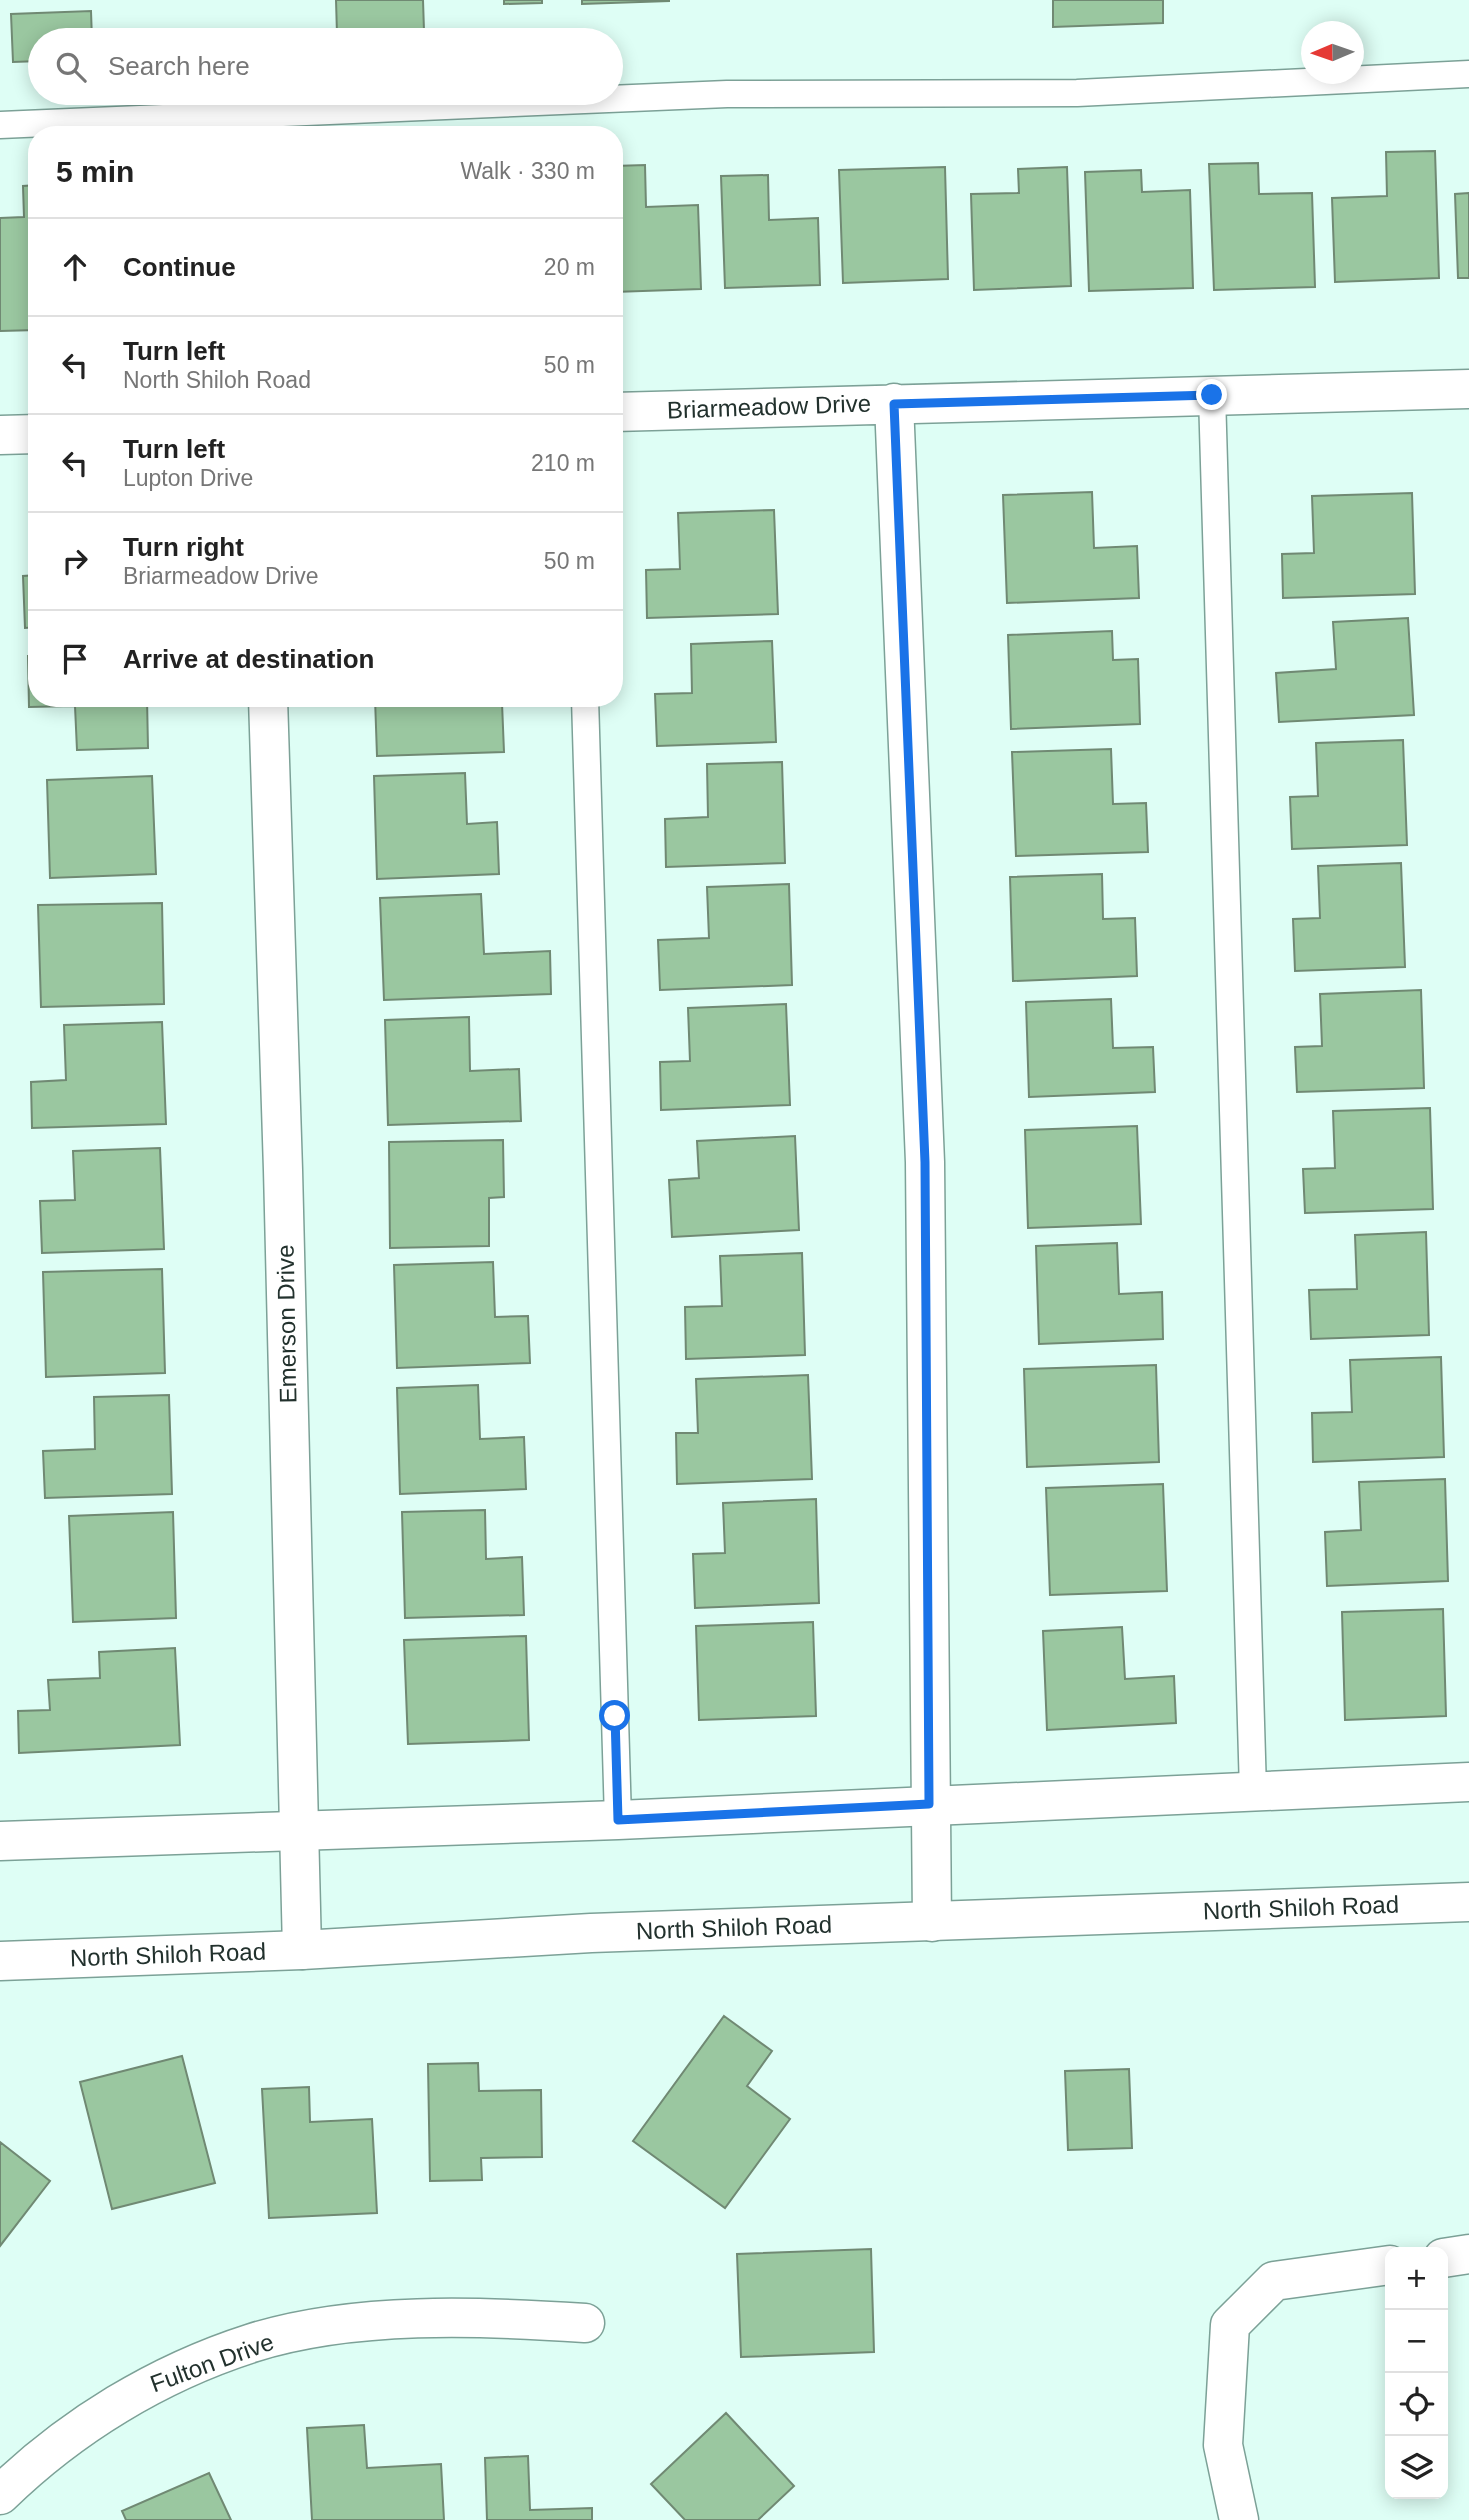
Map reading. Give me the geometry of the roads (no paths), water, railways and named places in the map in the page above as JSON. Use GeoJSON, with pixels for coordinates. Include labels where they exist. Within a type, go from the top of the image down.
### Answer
{"type":"FeatureCollection","features":[{"type":"Feature","properties":{"kind":"street","name":"Briarmeadow Drive"},"geometry":{"type":"LineString","coordinates":[[623,412],[1469,388]]}},
{"type":"Feature","properties":{"kind":"street"},"geometry":{"type":"LineString","coordinates":[[894,404],[925,1162],[932,1922]]}},
{"type":"Feature","properties":{"kind":"street"},"geometry":{"type":"LineString","coordinates":[[0,435],[28,434]]}},
{"type":"Feature","properties":{"kind":"street","name":"Emerson Drive"},"geometry":{"type":"LineString","coordinates":[[268,707],[284,1170],[302,1950]]}},
{"type":"Feature","properties":{"kind":"street"},"geometry":{"type":"LineString","coordinates":[[0,1841],[618,1820],[929,1804],[1469,1782]]}},
{"type":"Feature","properties":{"kind":"street","name":"North Shiloh Road"},"geometry":{"type":"LineString","coordinates":[[0,1961],[302,1950],[591,1933],[1469,1902]]}},
{"type":"Feature","properties":{"kind":"street"},"geometry":{"type":"LineString","coordinates":[[1448,2257],[1469,2254]]}},
{"type":"Feature","properties":{"kind":"street"},"geometry":{"type":"LineString","coordinates":[[1240,2520],[1223,2445],[1230,2325],[1274,2281],[1385,2266]]}},
{"type":"Feature","properties":{"kind":"street","name":"Fulton Drive"},"geometry":{"type":"LineString","coordinates":[[0,2495],[41,2455],[150,2383],[253,2343],[327,2327],[396,2321],[515,2318],[585,2323]]}},
{"type":"Feature","properties":{"kind":"lane"},"geometry":{"type":"LineString","coordinates":[[623,98],[727,94],[1077,93],[1469,74]]}},
{"type":"Feature","properties":{"kind":"lane"},"geometry":{"type":"LineString","coordinates":[[0,125],[469,105]]}},
{"type":"Feature","properties":{"kind":"lane"},"geometry":{"type":"LineString","coordinates":[[1212,395],[1253,1791]]}},
{"type":"Feature","properties":{"kind":"lane"},"geometry":{"type":"LineString","coordinates":[[585,707],[595,992],[594,1130],[605,1372],[618,1820]]}}]}
